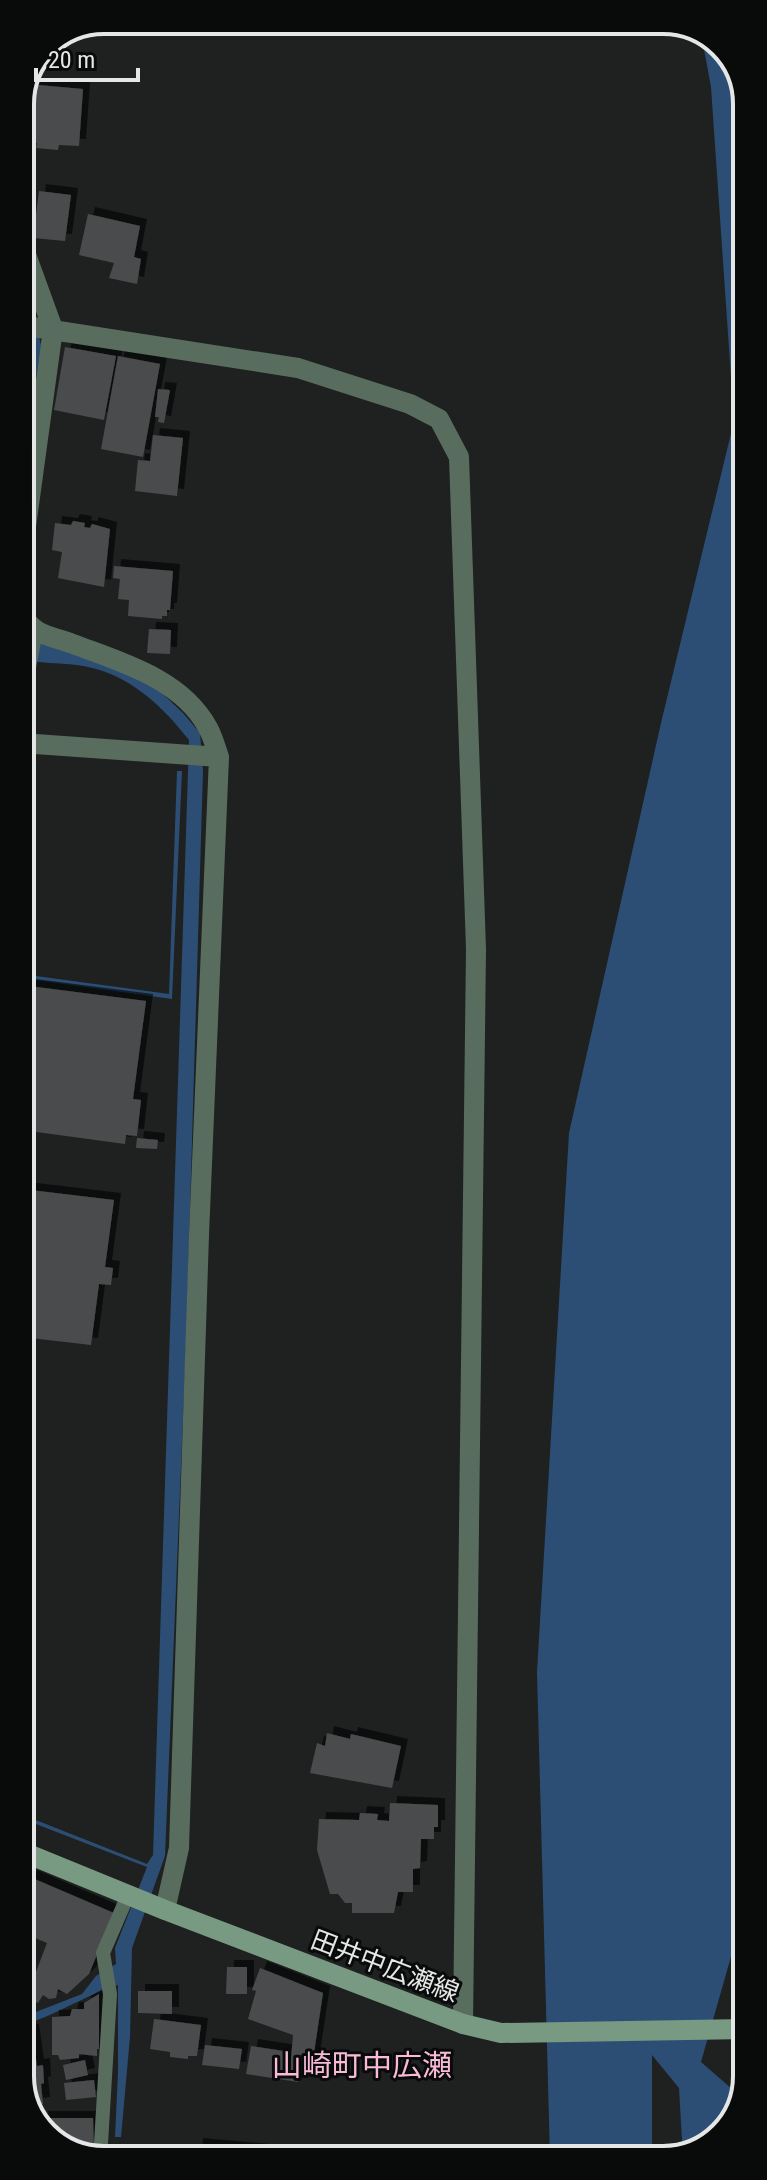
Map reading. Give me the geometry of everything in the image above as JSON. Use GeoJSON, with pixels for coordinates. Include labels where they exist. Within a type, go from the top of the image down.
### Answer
{"type":"FeatureCollection","features":[{"type":"Feature","properties":{"kind":"main road","name":"田井中広瀬線"},"geometry":{"type":"LineString","coordinates":[[34,1857],[463,2024],[501,2033],[733,2029]]}},
{"type":"Feature","properties":{"kind":"street"},"geometry":{"type":"LineString","coordinates":[[34,277],[53,329],[34,468]]}},
{"type":"Feature","properties":{"kind":"street"},"geometry":{"type":"LineString","coordinates":[[34,327],[298,368],[410,404],[439,419],[459,457],[476,949],[463,2024]]}},
{"type":"Feature","properties":{"kind":"street"},"geometry":{"type":"LineString","coordinates":[[34,631],[128,665],[162,682],[185,700],[208,727],[219,757],[199,1235],[179,1848],[165,1910]]}},
{"type":"Feature","properties":{"kind":"street"},"geometry":{"type":"LineString","coordinates":[[34,744],[219,757]]}},
{"type":"Feature","properties":{"kind":"lane"},"geometry":{"type":"LineString","coordinates":[[101,2146],[110,1994],[103,1953],[128,1895]]}},
{"type":"Feature","properties":{"kind":"water"},"geometry":{"type":"Polygon","coordinates":[[[704,47],[728,77],[733,104],[733,406],[711,87],[704,47]]]}},
{"type":"Feature","properties":{"kind":"water"},"geometry":{"type":"Polygon","coordinates":[[[34,317],[41,345],[34,391],[34,317]]]}},
{"type":"Feature","properties":{"kind":"water"},"geometry":{"type":"Polygon","coordinates":[[[733,425],[733,1950],[701,2062],[732,2090],[726,2107],[713,2126],[682,2144],[679,2088],[652,2055],[652,2146],[550,2146],[537,1672],[569,1133],[661,723],[733,425]]]}},
{"type":"Feature","properties":{"kind":"water"},"geometry":{"type":"Polygon","coordinates":[[[34,639],[146,678],[200,733],[203,770],[186,1345],[165,1856],[132,1948],[130,2037],[121,2137],[115,2137],[118,1985],[34,2021],[34,2013],[82,1994],[96,1976],[116,1964],[115,1948],[147,1867],[34,1823],[34,1819],[147,1864],[153,1855],[189,740],[140,691],[111,674],[77,665],[34,661],[34,639]]]}},
{"type":"Feature","properties":{"kind":"water"},"geometry":{"type":"Polygon","coordinates":[[[177,771],[182,771],[172,999],[34,980],[34,976],[169,994],[177,771]]]}},
{"type":"Feature","properties":{"kind":"building"},"geometry":{"type":"Polygon","coordinates":[[[36,85],[83,89],[79,146],[59,145],[58,150],[36,148],[37,143],[34,143],[36,85]]]}},
{"type":"Feature","properties":{"kind":"building"},"geometry":{"type":"Polygon","coordinates":[[[39,191],[71,195],[65,241],[34,238],[39,191]]]}},
{"type":"Feature","properties":{"kind":"building"},"geometry":{"type":"Polygon","coordinates":[[[88,214],[140,226],[134,257],[141,259],[137,284],[109,278],[114,263],[79,255],[88,214]]]}},
{"type":"Feature","properties":{"kind":"building"},"geometry":{"type":"Polygon","coordinates":[[[65,347],[116,356],[104,420],[54,410],[65,347]]]}},
{"type":"Feature","properties":{"kind":"building"},"geometry":{"type":"Polygon","coordinates":[[[118,356],[160,364],[143,457],[101,449],[118,356]]]}},
{"type":"Feature","properties":{"kind":"building"},"geometry":{"type":"Polygon","coordinates":[[[158,389],[170,390],[164,423],[158,422],[159,417],[155,417],[158,389]]]}},
{"type":"Feature","properties":{"kind":"building"},"geometry":{"type":"Polygon","coordinates":[[[153,435],[183,438],[177,496],[135,491],[138,460],[150,461],[153,435]]]}},
{"type":"Feature","properties":{"kind":"building"},"geometry":{"type":"Polygon","coordinates":[[[73,521],[85,523],[84,527],[90,528],[92,524],[110,529],[104,587],[58,578],[62,552],[52,550],[55,523],[71,525],[73,521]]]}},
{"type":"Feature","properties":{"kind":"building"},"geometry":{"type":"Polygon","coordinates":[[[114,566],[173,571],[167,616],[162,616],[162,619],[128,616],[129,600],[118,599],[120,579],[113,578],[114,566]]]}},
{"type":"Feature","properties":{"kind":"building"},"geometry":{"type":"Polygon","coordinates":[[[149,629],[171,630],[170,654],[147,653],[149,629]]]}},
{"type":"Feature","properties":{"kind":"building"},"geometry":{"type":"Polygon","coordinates":[[[34,987],[146,1001],[133,1099],[141,1100],[137,1136],[126,1135],[125,1144],[34,1132],[34,987]]]}},
{"type":"Feature","properties":{"kind":"building"},"geometry":{"type":"Polygon","coordinates":[[[137,1138],[158,1140],[157,1149],[136,1148],[137,1138]]]}},
{"type":"Feature","properties":{"kind":"building"},"geometry":{"type":"Polygon","coordinates":[[[34,1190],[114,1200],[105,1267],[113,1268],[111,1285],[99,1284],[91,1345],[34,1338],[34,1190]]]}},
{"type":"Feature","properties":{"kind":"building"},"geometry":{"type":"Polygon","coordinates":[[[327,1733],[350,1739],[351,1734],[401,1746],[392,1788],[310,1773],[317,1743],[325,1746],[327,1733]]]}},
{"type":"Feature","properties":{"kind":"building"},"geometry":{"type":"Polygon","coordinates":[[[390,1803],[438,1805],[438,1827],[434,1827],[434,1839],[421,1839],[420,1868],[413,1869],[413,1892],[398,1892],[394,1913],[352,1913],[352,1903],[345,1903],[338,1894],[330,1894],[317,1850],[319,1819],[359,1820],[360,1813],[378,1814],[377,1820],[389,1821],[390,1803]]]}},
{"type":"Feature","properties":{"kind":"building"},"geometry":{"type":"Polygon","coordinates":[[[34,1879],[114,1913],[89,1974],[67,1994],[58,1989],[56,1998],[49,1999],[43,1995],[38,2003],[34,2001],[34,1977],[47,1943],[34,1938],[34,1879]]]}},
{"type":"Feature","properties":{"kind":"building"},"geometry":{"type":"Polygon","coordinates":[[[227,1967],[247,1967],[247,1994],[226,1994],[227,1967]]]}},
{"type":"Feature","properties":{"kind":"building"},"geometry":{"type":"Polygon","coordinates":[[[260,1968],[323,1993],[311,2073],[290,2071],[293,2035],[248,2019],[256,1991],[252,1990],[260,1968]]]}},
{"type":"Feature","properties":{"kind":"building"},"geometry":{"type":"Polygon","coordinates":[[[138,1991],[172,1991],[172,2014],[138,2013],[138,1991]]]}},
{"type":"Feature","properties":{"kind":"building"},"geometry":{"type":"Polygon","coordinates":[[[99,1994],[97,2056],[79,2054],[79,2058],[60,2060],[58,2055],[52,2055],[52,2017],[70,2016],[72,2009],[84,2009],[84,2003],[99,1994]]]}},
{"type":"Feature","properties":{"kind":"building"},"geometry":{"type":"Polygon","coordinates":[[[154,2019],[201,2025],[197,2056],[188,2056],[188,2059],[170,2057],[170,2052],[150,2049],[154,2019]]]}},
{"type":"Feature","properties":{"kind":"building"},"geometry":{"type":"Polygon","coordinates":[[[34,2045],[37,2066],[43,2065],[43,2104],[40,2104],[36,2094],[34,2045]]]}},
{"type":"Feature","properties":{"kind":"building"},"geometry":{"type":"Polygon","coordinates":[[[205,2045],[242,2049],[239,2069],[202,2065],[205,2045]]]}},
{"type":"Feature","properties":{"kind":"building"},"geometry":{"type":"Polygon","coordinates":[[[251,2046],[290,2052],[288,2073],[299,2074],[298,2082],[246,2074],[251,2046]]]}},
{"type":"Feature","properties":{"kind":"building"},"geometry":{"type":"Polygon","coordinates":[[[85,2060],[88,2075],[66,2080],[63,2065],[85,2060]]]}},
{"type":"Feature","properties":{"kind":"building"},"geometry":{"type":"Polygon","coordinates":[[[94,2080],[96,2097],[66,2100],[64,2083],[94,2080]]]}},
{"type":"Feature","properties":{"kind":"building"},"geometry":{"type":"Polygon","coordinates":[[[48,2118],[93,2118],[94,2145],[61,2132],[48,2118]]]}},
{"type":"Feature","properties":{"kind":"district","name":"山崎町中広瀬"},"geometry":{"type":"Point","coordinates":[362,2066]}}]}
